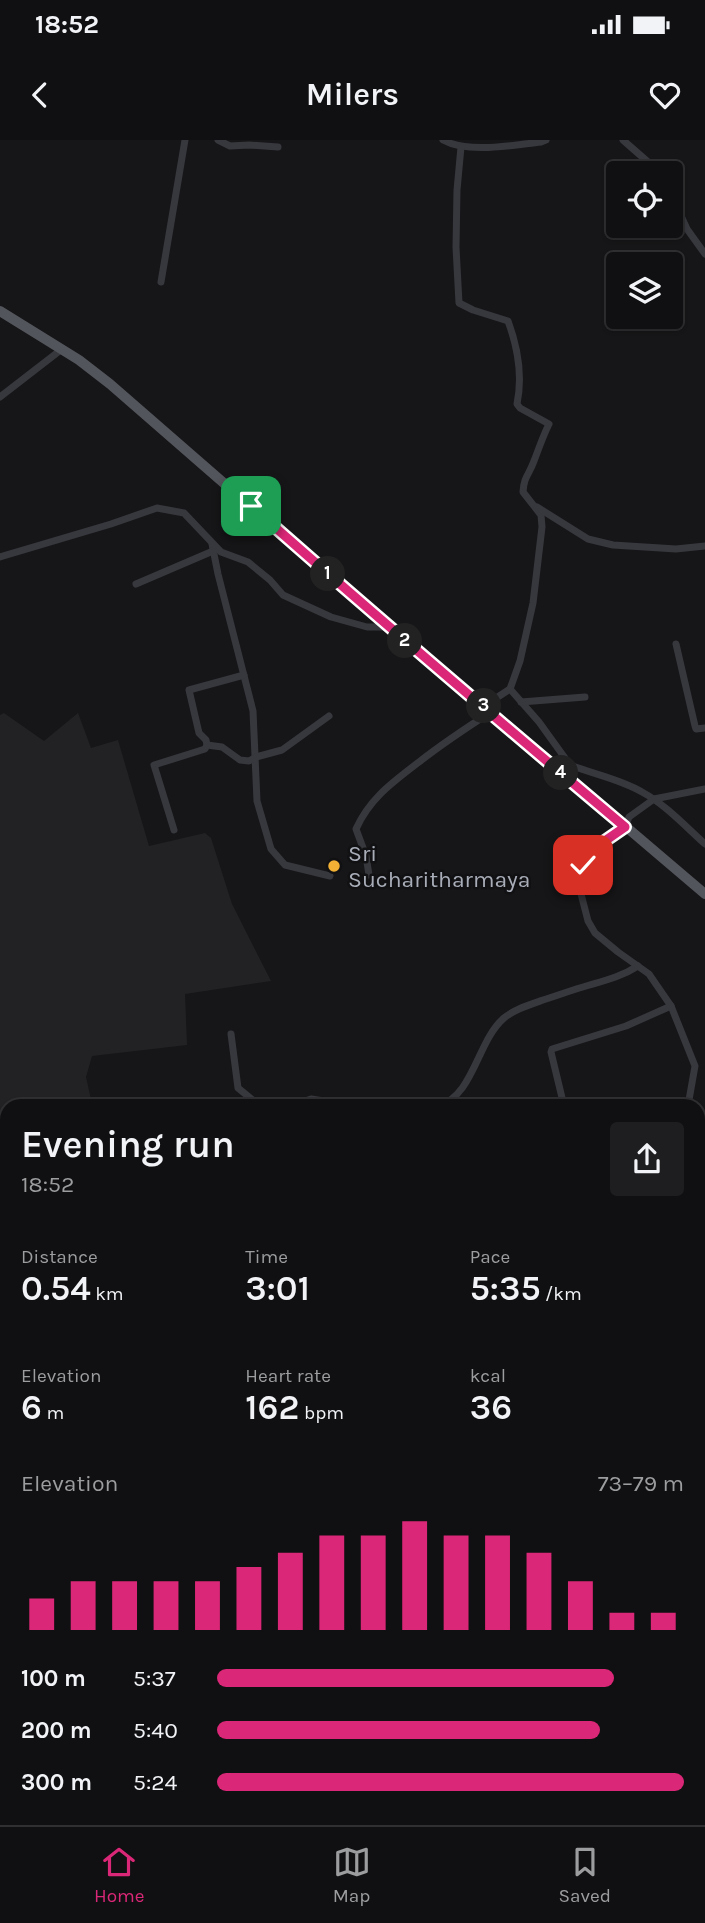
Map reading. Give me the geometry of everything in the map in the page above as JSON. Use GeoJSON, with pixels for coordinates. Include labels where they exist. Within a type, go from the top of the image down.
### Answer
{"type":"FeatureCollection","features":[{"type":"Feature","properties":{"kind":"main road"},"geometry":{"type":"LineString","coordinates":[[0,311],[62,349],[110,384],[388,627],[565,769],[625,827],[705,894]]}},
{"type":"Feature","properties":{"kind":"street"},"geometry":{"type":"LineString","coordinates":[[161,282],[185,140]]}},
{"type":"Feature","properties":{"kind":"street"},"geometry":{"type":"LineString","coordinates":[[218,140],[230,146],[278,147]]}},
{"type":"Feature","properties":{"kind":"street"},"geometry":{"type":"LineString","coordinates":[[443,140],[461,146],[500,147],[546,140]]}},
{"type":"Feature","properties":{"kind":"street"},"geometry":{"type":"LineString","coordinates":[[622,140],[646,161]]}},
{"type":"Feature","properties":{"kind":"street"},"geometry":{"type":"LineString","coordinates":[[369,875],[366,856],[356,829],[362,816],[390,782],[488,709],[510,689],[520,661],[533,603],[542,527],[541,515],[523,492],[524,478],[549,424],[517,404],[520,385],[516,343],[508,321],[459,303],[456,247],[461,146]]}},
{"type":"Feature","properties":{"kind":"street"},"geometry":{"type":"LineString","coordinates":[[683,220],[705,254]]}},
{"type":"Feature","properties":{"kind":"street"},"geometry":{"type":"LineString","coordinates":[[0,397],[62,349]]}},
{"type":"Feature","properties":{"kind":"street"},"geometry":{"type":"LineString","coordinates":[[534,505],[588,539],[613,545],[676,549],[705,546]]}},
{"type":"Feature","properties":{"kind":"street"},"geometry":{"type":"LineString","coordinates":[[0,557],[157,508],[184,513],[213,547],[248,562],[283,595],[331,617],[367,627],[388,627]]}},
{"type":"Feature","properties":{"kind":"street"},"geometry":{"type":"LineString","coordinates":[[136,584],[213,547]]}},
{"type":"Feature","properties":{"kind":"street"},"geometry":{"type":"LineString","coordinates":[[213,547],[253,712],[257,801],[271,849],[285,864],[330,876]]}},
{"type":"Feature","properties":{"kind":"street"},"geometry":{"type":"LineString","coordinates":[[676,644],[695,726],[699,729],[705,728]]}},
{"type":"Feature","properties":{"kind":"street"},"geometry":{"type":"LineString","coordinates":[[207,745],[199,733],[189,690],[244,675]]}},
{"type":"Feature","properties":{"kind":"street"},"geometry":{"type":"LineString","coordinates":[[510,689],[539,722],[565,769],[627,785],[654,799],[705,844]]}},
{"type":"Feature","properties":{"kind":"street"},"geometry":{"type":"LineString","coordinates":[[521,702],[585,697]]}},
{"type":"Feature","properties":{"kind":"street"},"geometry":{"type":"LineString","coordinates":[[207,745],[222,747],[240,760],[249,761],[282,750],[328,716]]}},
{"type":"Feature","properties":{"kind":"street"},"geometry":{"type":"LineString","coordinates":[[174,830],[154,765],[205,749],[207,745]]}},
{"type":"Feature","properties":{"kind":"street"},"geometry":{"type":"LineString","coordinates":[[690,1099],[695,1066],[671,1006],[649,974],[596,933],[588,921],[578,875],[599,845],[625,827],[629,817],[654,799],[705,789]]}},
{"type":"Feature","properties":{"kind":"street"},"geometry":{"type":"LineString","coordinates":[[450,1099],[466,1085],[487,1040],[503,1019],[522,1008],[623,975],[638,966]]}},
{"type":"Feature","properties":{"kind":"street"},"geometry":{"type":"LineString","coordinates":[[562,1099],[552,1049],[626,1026],[671,1006]]}},
{"type":"Feature","properties":{"kind":"street"},"geometry":{"type":"LineString","coordinates":[[231,1034],[238,1088],[251,1099]]}},
{"type":"Feature","properties":{"kind":"shaded area"},"geometry":{"type":"Polygon","coordinates":[[[4,713],[44,741],[78,713],[91,748],[118,740],[149,846],[205,833],[211,838],[232,904],[271,981],[185,994],[187,1045],[92,1056],[86,1077],[91,1099],[0,1099],[0,715],[4,713]]]}},
{"type":"Feature","properties":{"kind":"place","name":"Sri Sucharitharmaya"},"geometry":{"type":"Point","coordinates":[334,866]}},
{"type":"Feature","properties":{"kind":"route"},"geometry":{"type":"LineString","coordinates":[[251,506],[388,627],[625,827],[599,845],[583,865]]}}]}
